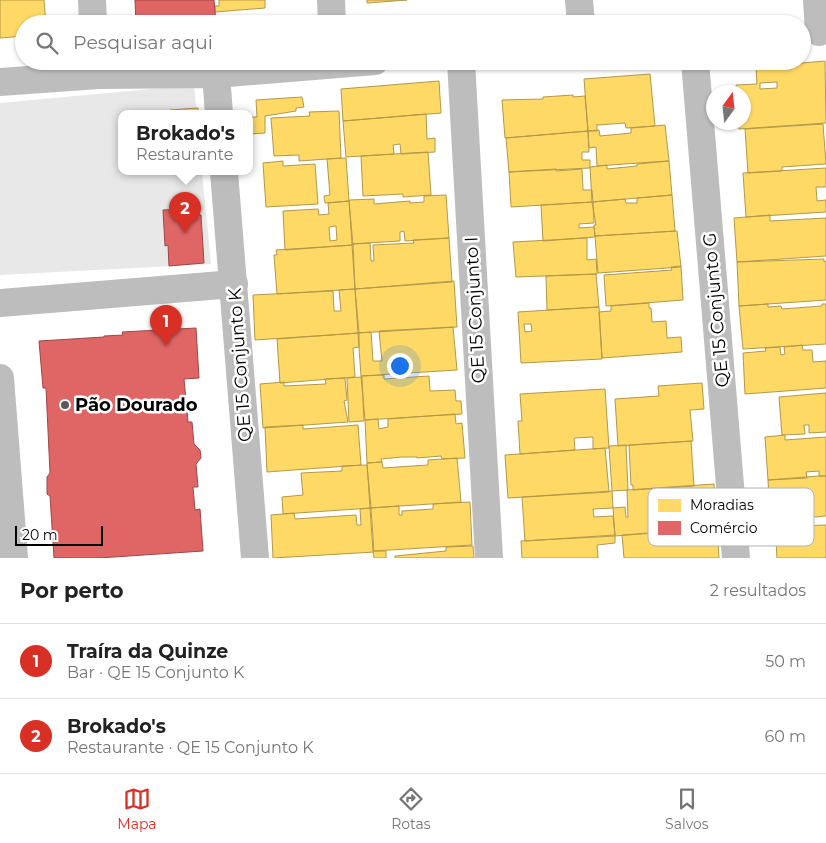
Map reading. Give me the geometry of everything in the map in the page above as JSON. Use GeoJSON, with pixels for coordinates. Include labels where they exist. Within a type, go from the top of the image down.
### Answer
{"type":"FeatureCollection","features":[{"type":"Feature","properties":{"kind":"street"},"geometry":{"type":"LineString","coordinates":[[92,0],[93,15]]}},
{"type":"Feature","properties":{"kind":"street"},"geometry":{"type":"LineString","coordinates":[[331,0],[332,15]]}},
{"type":"Feature","properties":{"kind":"street"},"geometry":{"type":"LineString","coordinates":[[579,0],[580,15]]}},
{"type":"Feature","properties":{"kind":"street"},"geometry":{"type":"LineString","coordinates":[[816,32],[818,0]]}},
{"type":"Feature","properties":{"kind":"street"},"geometry":{"type":"LineString","coordinates":[[0,82],[83,70]]}},
{"type":"Feature","properties":{"kind":"street"},"geometry":{"type":"LineString","coordinates":[[137,70],[216,74],[259,70]]}},
{"type":"Feature","properties":{"kind":"street","name":"QE 15 Conjunto I"},"geometry":{"type":"LineString","coordinates":[[462,70],[489,558]]}},
{"type":"Feature","properties":{"kind":"street","name":"QE 15 Conjunto G"},"geometry":{"type":"LineString","coordinates":[[696,70],[730,488]]}},
{"type":"Feature","properties":{"kind":"street"},"geometry":{"type":"LineString","coordinates":[[216,74],[219,110]]}},
{"type":"Feature","properties":{"kind":"street","name":"QE 15 Conjunto K"},"geometry":{"type":"LineString","coordinates":[[224,175],[255,558]]}},
{"type":"Feature","properties":{"kind":"street"},"geometry":{"type":"LineString","coordinates":[[0,303],[234,284]]}},
{"type":"Feature","properties":{"kind":"street"},"geometry":{"type":"LineString","coordinates":[[0,378],[14,558]]}},
{"type":"Feature","properties":{"kind":"shaded area"},"geometry":{"type":"Polygon","coordinates":[[[194,85],[197,110],[118,110],[118,175],[202,175],[211,264],[0,275],[0,103],[194,85]]]}},
{"type":"Feature","properties":{"kind":"building: Moradias"},"geometry":{"type":"Polygon","coordinates":[[[0,0],[44,0],[45,15],[15,15],[15,37],[0,38],[0,0]]]}},
{"type":"Feature","properties":{"kind":"building: Moradias"},"geometry":{"type":"Polygon","coordinates":[[[219,0],[265,0],[265,8],[215,12],[215,6],[219,6],[219,0]]]}},
{"type":"Feature","properties":{"kind":"building: Moradias"},"geometry":{"type":"Polygon","coordinates":[[[367,0],[407,0],[367,3],[367,0]]]}},
{"type":"Feature","properties":{"kind":"building: Moradias"},"geometry":{"type":"Polygon","coordinates":[[[825,61],[826,123],[751,128],[751,85],[736,85],[757,84],[756,70],[811,70],[811,62],[825,61]],[[777,82],[760,83],[760,89],[777,88],[777,82]]]}},
{"type":"Feature","properties":{"kind":"building: Moradias"},"geometry":{"type":"Polygon","coordinates":[[[650,74],[655,126],[626,128],[625,123],[597,124],[597,131],[588,131],[584,79],[650,74]]]}},
{"type":"Feature","properties":{"kind":"building: Moradias"},"geometry":{"type":"Polygon","coordinates":[[[439,81],[441,113],[343,121],[341,89],[439,81]]]}},
{"type":"Feature","properties":{"kind":"building: Moradias"},"geometry":{"type":"Polygon","coordinates":[[[573,95],[573,97],[585,96],[588,131],[505,138],[502,100],[543,99],[543,97],[573,95]]]}},
{"type":"Feature","properties":{"kind":"building: Moradias"},"geometry":{"type":"Polygon","coordinates":[[[302,97],[304,107],[296,108],[296,111],[265,116],[265,133],[253,134],[253,117],[257,117],[256,100],[302,97]]]}},
{"type":"Feature","properties":{"kind":"building: Moradias"},"geometry":{"type":"Polygon","coordinates":[[[198,108],[198,110],[170,110],[198,108]]]}},
{"type":"Feature","properties":{"kind":"building: Moradias"},"geometry":{"type":"Polygon","coordinates":[[[339,111],[341,158],[299,161],[299,155],[274,156],[271,118],[310,116],[309,112],[339,111]]]}},
{"type":"Feature","properties":{"kind":"building: Moradias"},"geometry":{"type":"Polygon","coordinates":[[[426,114],[427,139],[435,138],[435,152],[401,154],[400,144],[393,145],[394,154],[346,157],[343,121],[426,114]]]}},
{"type":"Feature","properties":{"kind":"building: Moradias"},"geometry":{"type":"Polygon","coordinates":[[[823,124],[826,164],[782,167],[782,171],[748,173],[745,130],[823,124]]]}},
{"type":"Feature","properties":{"kind":"building: Moradias"},"geometry":{"type":"Polygon","coordinates":[[[665,125],[669,161],[597,166],[596,147],[589,148],[588,131],[599,130],[600,136],[631,133],[631,128],[665,125]]]}},
{"type":"Feature","properties":{"kind":"building: Moradias"},"geometry":{"type":"Polygon","coordinates":[[[588,131],[589,152],[582,152],[582,160],[590,160],[590,168],[509,172],[506,138],[588,131]]]}},
{"type":"Feature","properties":{"kind":"building: Moradias"},"geometry":{"type":"Polygon","coordinates":[[[428,152],[431,195],[403,197],[403,194],[363,196],[361,156],[428,152]]]}},
{"type":"Feature","properties":{"kind":"building: Moradias"},"geometry":{"type":"Polygon","coordinates":[[[346,158],[349,201],[325,203],[324,196],[330,195],[327,159],[346,158]]]}},
{"type":"Feature","properties":{"kind":"building: Moradias"},"geometry":{"type":"Polygon","coordinates":[[[283,161],[283,166],[315,164],[318,204],[266,207],[263,163],[283,161]]]}},
{"type":"Feature","properties":{"kind":"building: Moradias"},"geometry":{"type":"Polygon","coordinates":[[[669,161],[672,195],[592,202],[590,167],[607,165],[607,169],[669,161]]]}},
{"type":"Feature","properties":{"kind":"building: Moradias"},"geometry":{"type":"Polygon","coordinates":[[[826,168],[826,187],[816,187],[817,201],[826,200],[826,212],[746,217],[743,173],[826,168]]]}},
{"type":"Feature","properties":{"kind":"building: Moradias"},"geometry":{"type":"Polygon","coordinates":[[[556,169],[556,171],[582,169],[583,190],[592,190],[593,202],[511,207],[509,172],[556,169]]]}},
{"type":"Feature","properties":{"kind":"building: Moradias"},"geometry":{"type":"Polygon","coordinates":[[[446,195],[449,238],[405,241],[404,231],[400,232],[400,241],[352,244],[349,200],[374,199],[374,204],[410,201],[410,203],[424,202],[424,196],[446,195]]]}},
{"type":"Feature","properties":{"kind":"building: Moradias"},"geometry":{"type":"Polygon","coordinates":[[[672,195],[675,231],[595,236],[594,225],[596,225],[592,202],[625,199],[626,203],[637,203],[637,198],[672,195]]]}},
{"type":"Feature","properties":{"kind":"building: Moradias"},"geometry":{"type":"Polygon","coordinates":[[[349,201],[353,245],[285,250],[283,211],[318,209],[319,215],[329,214],[328,203],[349,201]],[[336,226],[329,227],[330,241],[337,240],[336,226]]]}},
{"type":"Feature","properties":{"kind":"building: Moradias"},"geometry":{"type":"Polygon","coordinates":[[[593,202],[594,223],[579,224],[579,228],[594,227],[595,237],[543,241],[541,205],[593,202]]]}},
{"type":"Feature","properties":{"kind":"building: Moradias"},"geometry":{"type":"Polygon","coordinates":[[[770,215],[770,221],[826,218],[826,256],[737,262],[734,218],[770,215]]]}},
{"type":"Feature","properties":{"kind":"building: Moradias"},"geometry":{"type":"Polygon","coordinates":[[[677,231],[681,267],[598,273],[595,236],[677,231]]]}},
{"type":"Feature","properties":{"kind":"building: Moradias"},"geometry":{"type":"Polygon","coordinates":[[[449,238],[452,282],[355,289],[352,244],[370,243],[371,261],[374,261],[373,245],[414,243],[413,240],[449,238]]]}},
{"type":"Feature","properties":{"kind":"building: Moradias"},"geometry":{"type":"Polygon","coordinates":[[[587,238],[587,260],[596,259],[597,274],[516,277],[513,242],[587,238]]]}},
{"type":"Feature","properties":{"kind":"building: Moradias"},"geometry":{"type":"Polygon","coordinates":[[[353,245],[355,289],[277,294],[274,255],[277,255],[276,250],[353,245]]]}},
{"type":"Feature","properties":{"kind":"building: Moradias"},"geometry":{"type":"Polygon","coordinates":[[[824,259],[824,262],[826,261],[826,300],[739,306],[737,262],[824,259]]]}},
{"type":"Feature","properties":{"kind":"building: Moradias"},"geometry":{"type":"Polygon","coordinates":[[[681,266],[683,300],[606,306],[604,275],[672,270],[671,267],[681,266]]]}},
{"type":"Feature","properties":{"kind":"building: Moradias"},"geometry":{"type":"Polygon","coordinates":[[[596,274],[599,307],[547,310],[546,276],[596,274]]]}},
{"type":"Feature","properties":{"kind":"building: Moradias"},"geometry":{"type":"Polygon","coordinates":[[[454,281],[457,327],[358,333],[355,289],[454,281]]]}},
{"type":"Feature","properties":{"kind":"building: Moradias"},"geometry":{"type":"Polygon","coordinates":[[[355,289],[359,333],[255,340],[253,295],[333,291],[334,311],[341,311],[339,290],[355,289]]]}},
{"type":"Feature","properties":{"kind":"building: Moradias"},"geometry":{"type":"Polygon","coordinates":[[[649,303],[652,322],[666,321],[667,338],[681,337],[682,352],[602,358],[599,312],[611,311],[611,306],[649,303]]]}},
{"type":"Feature","properties":{"kind":"building: Moradias"},"geometry":{"type":"Polygon","coordinates":[[[768,304],[768,307],[781,306],[782,309],[822,306],[822,304],[826,304],[826,344],[743,349],[739,306],[768,304]]]}},
{"type":"Feature","properties":{"kind":"building: Moradias"},"geometry":{"type":"Polygon","coordinates":[[[599,307],[602,359],[521,363],[518,312],[599,307]],[[524,324],[525,332],[532,331],[531,324],[524,324]]]}},
{"type":"Feature","properties":{"kind":"building: Moradias"},"geometry":{"type":"Polygon","coordinates":[[[453,327],[457,370],[361,376],[358,333],[371,332],[373,361],[382,361],[379,331],[453,327]]]}},
{"type":"Feature","properties":{"kind":"building: Moradias"},"geometry":{"type":"Polygon","coordinates":[[[359,333],[359,347],[353,348],[355,377],[280,383],[277,339],[359,333]]]}},
{"type":"Feature","properties":{"kind":"building: Moradias"},"geometry":{"type":"Polygon","coordinates":[[[802,345],[803,350],[812,350],[813,362],[826,361],[826,388],[745,394],[743,353],[766,351],[765,348],[780,347],[781,355],[785,354],[784,347],[802,345]]]}},
{"type":"Feature","properties":{"kind":"building: Moradias"},"geometry":{"type":"Polygon","coordinates":[[[384,375],[384,379],[429,376],[430,391],[455,390],[456,401],[461,401],[462,414],[365,420],[361,376],[384,375]]]}},
{"type":"Feature","properties":{"kind":"building: Moradias"},"geometry":{"type":"Polygon","coordinates":[[[362,377],[364,421],[349,422],[347,378],[362,377]]]}},
{"type":"Feature","properties":{"kind":"building: Moradias"},"geometry":{"type":"Polygon","coordinates":[[[345,378],[347,400],[344,401],[348,422],[263,428],[260,384],[284,382],[284,386],[326,384],[325,379],[345,378]]]}},
{"type":"Feature","properties":{"kind":"building: Moradias"},"geometry":{"type":"Polygon","coordinates":[[[702,383],[704,409],[690,410],[693,441],[618,446],[615,399],[659,396],[658,386],[702,383]]]}},
{"type":"Feature","properties":{"kind":"building: Moradias"},"geometry":{"type":"Polygon","coordinates":[[[605,389],[609,448],[593,449],[593,437],[574,438],[575,450],[520,454],[518,421],[522,421],[520,394],[605,389]]]}},
{"type":"Feature","properties":{"kind":"building: Moradias"},"geometry":{"type":"Polygon","coordinates":[[[826,393],[826,432],[809,433],[809,425],[804,425],[805,434],[782,435],[779,397],[826,393]]]}},
{"type":"Feature","properties":{"kind":"building: Moradias"},"geometry":{"type":"Polygon","coordinates":[[[455,414],[456,424],[462,423],[465,458],[442,459],[441,456],[402,457],[381,459],[382,462],[367,463],[365,420],[378,419],[379,429],[388,427],[388,419],[455,414]]]}},
{"type":"Feature","properties":{"kind":"building: Moradias"},"geometry":{"type":"Polygon","coordinates":[[[303,425],[303,429],[358,425],[361,465],[267,472],[265,427],[303,425]]]}},
{"type":"Feature","properties":{"kind":"building: Moradias"},"geometry":{"type":"Polygon","coordinates":[[[785,435],[785,440],[826,437],[826,476],[819,476],[819,471],[806,472],[807,478],[768,480],[765,437],[785,435]]]}},
{"type":"Feature","properties":{"kind":"building: Moradias"},"geometry":{"type":"Polygon","coordinates":[[[691,441],[694,486],[633,490],[633,485],[631,485],[629,445],[691,441]]]}},
{"type":"Feature","properties":{"kind":"building: Moradias"},"geometry":{"type":"Polygon","coordinates":[[[626,445],[628,490],[612,491],[609,446],[626,445]]]}},
{"type":"Feature","properties":{"kind":"building: Moradias"},"geometry":{"type":"Polygon","coordinates":[[[605,448],[609,492],[508,498],[505,455],[605,448]]]}},
{"type":"Feature","properties":{"kind":"building: Moradias"},"geometry":{"type":"Polygon","coordinates":[[[457,458],[461,502],[370,508],[367,463],[382,462],[383,468],[428,465],[428,460],[457,458]]]}},
{"type":"Feature","properties":{"kind":"building: Moradias"},"geometry":{"type":"Polygon","coordinates":[[[367,465],[371,508],[283,514],[282,497],[303,495],[301,473],[342,471],[342,466],[367,465]]]}},
{"type":"Feature","properties":{"kind":"building: Moradias"},"geometry":{"type":"Polygon","coordinates":[[[826,476],[826,516],[814,517],[814,488],[768,488],[768,480],[826,476]]]}},
{"type":"Feature","properties":{"kind":"building: Moradias"},"geometry":{"type":"Polygon","coordinates":[[[714,484],[714,488],[656,488],[714,484]]]}},
{"type":"Feature","properties":{"kind":"building: Moradias"},"geometry":{"type":"Polygon","coordinates":[[[648,489],[648,533],[615,536],[613,508],[625,507],[626,517],[628,517],[627,490],[648,489]]]}},
{"type":"Feature","properties":{"kind":"building: Moradias"},"geometry":{"type":"Polygon","coordinates":[[[612,491],[613,508],[593,509],[594,517],[613,516],[615,535],[525,541],[522,497],[612,491]]]}},
{"type":"Feature","properties":{"kind":"building: Moradias"},"geometry":{"type":"Polygon","coordinates":[[[470,502],[472,545],[373,551],[370,508],[399,506],[399,515],[402,515],[402,511],[433,509],[433,504],[470,502]]]}},
{"type":"Feature","properties":{"kind":"building: Moradias"},"geometry":{"type":"Polygon","coordinates":[[[371,508],[374,552],[273,558],[271,515],[294,513],[295,519],[356,515],[357,525],[361,525],[360,509],[371,508]]]}},
{"type":"Feature","properties":{"kind":"building: Moradias"},"geometry":{"type":"Polygon","coordinates":[[[814,525],[826,525],[826,558],[777,558],[776,546],[814,546],[814,525]]]}},
{"type":"Feature","properties":{"kind":"building: Moradias"},"geometry":{"type":"Polygon","coordinates":[[[648,533],[648,546],[718,546],[719,558],[624,558],[622,535],[648,533]]]}},
{"type":"Feature","properties":{"kind":"building: Moradias"},"geometry":{"type":"Polygon","coordinates":[[[615,536],[615,543],[597,545],[598,558],[522,558],[521,541],[615,536]]]}},
{"type":"Feature","properties":{"kind":"building: Moradias"},"geometry":{"type":"Polygon","coordinates":[[[473,546],[474,558],[395,558],[395,556],[446,551],[446,547],[473,546]]]}},
{"type":"Feature","properties":{"kind":"building: Moradias"},"geometry":{"type":"Polygon","coordinates":[[[373,551],[386,551],[386,558],[374,558],[373,551]]]}},
{"type":"Feature","properties":{"kind":"building: Comércio"},"geometry":{"type":"Polygon","coordinates":[[[135,0],[214,0],[215,15],[136,15],[135,0]]]}},
{"type":"Feature","properties":{"kind":"building: Comércio"},"geometry":{"type":"Polygon","coordinates":[[[185,209],[186,216],[201,215],[204,263],[169,266],[168,245],[165,246],[163,210],[185,209]]]}},
{"type":"Feature","properties":{"kind":"building: Comércio"},"geometry":{"type":"Polygon","coordinates":[[[196,328],[199,378],[184,379],[188,422],[192,422],[194,444],[200,450],[201,458],[196,464],[198,487],[193,487],[195,510],[200,509],[203,551],[99,558],[54,558],[50,496],[47,494],[47,477],[50,473],[46,388],[43,388],[39,341],[123,335],[122,332],[196,328]]]}},
{"type":"Feature","properties":{"kind":"place","name":"Brokado's"},"geometry":{"type":"Point","coordinates":[185,233]}},
{"type":"Feature","properties":{"kind":"place","name":"Traíra da Quinze"},"geometry":{"type":"Point","coordinates":[166,346]}},
{"type":"Feature","properties":{"kind":"place","name":"Pão Dourado"},"geometry":{"type":"Point","coordinates":[65,405]}}]}
